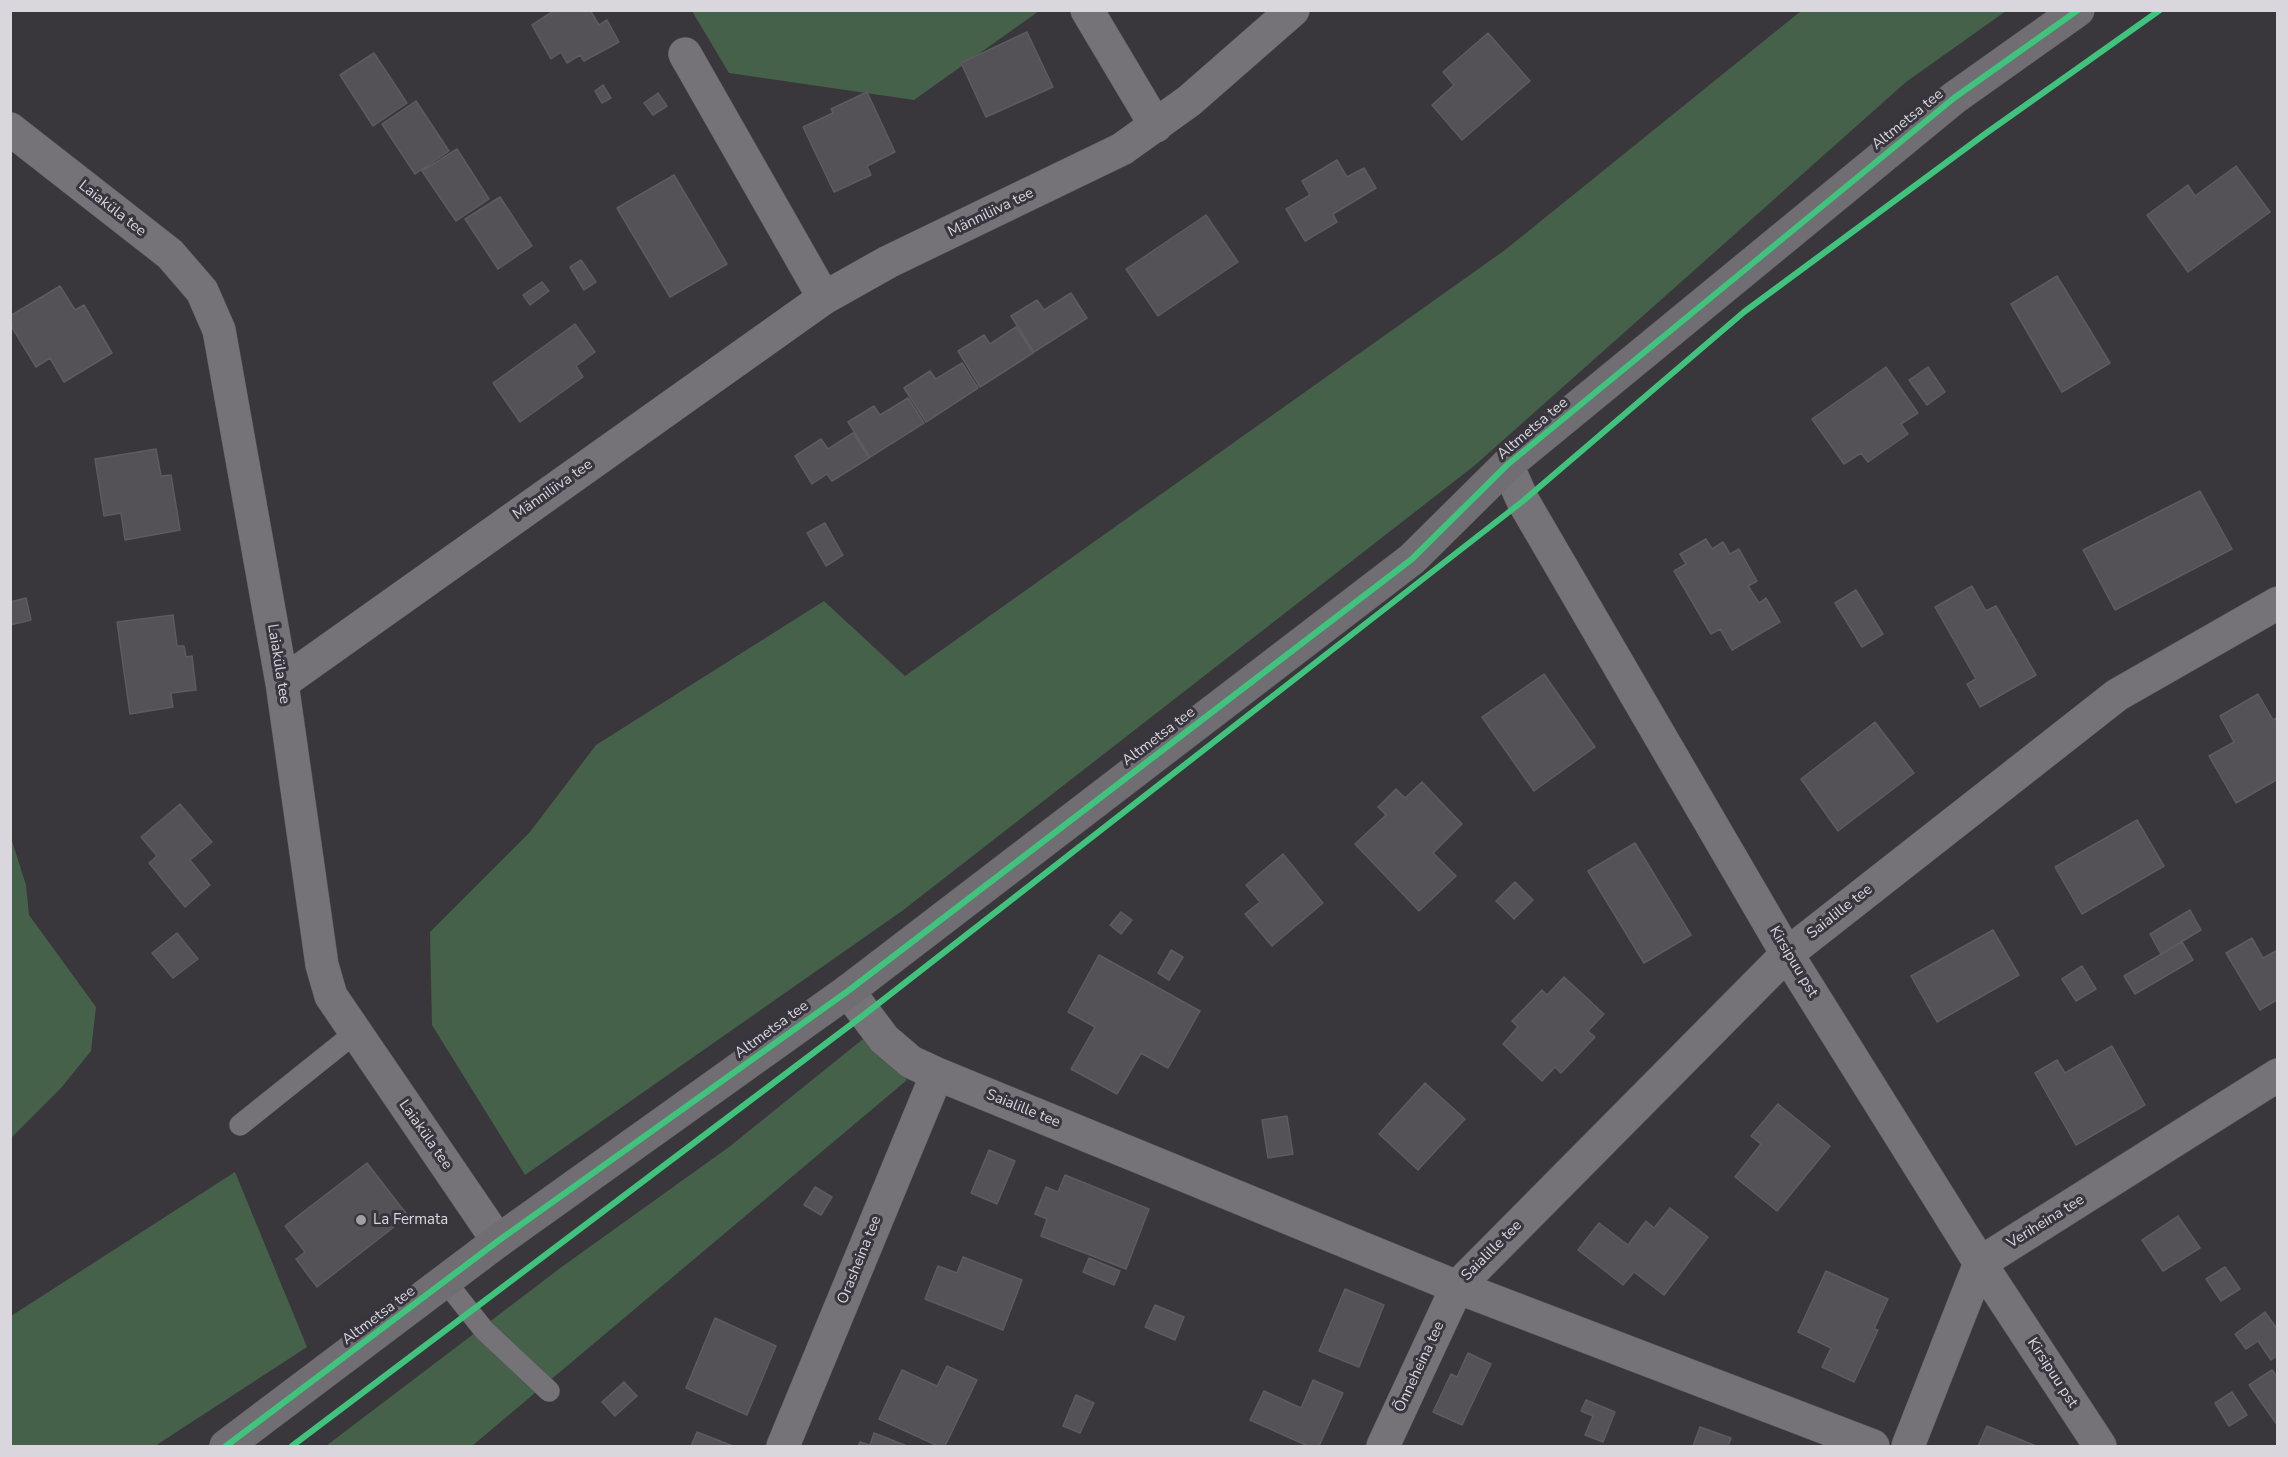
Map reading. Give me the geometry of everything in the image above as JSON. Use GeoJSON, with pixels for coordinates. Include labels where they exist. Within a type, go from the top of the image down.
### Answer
{"type":"FeatureCollection","features":[{"type":"Feature","properties":{"kind":"street"},"geometry":{"type":"LineString","coordinates":[[1087,10],[1156,126]]}},
{"type":"Feature","properties":{"kind":"street","name":"Männiliiva tee"},"geometry":{"type":"LineString","coordinates":[[282,683],[824,298],[888,262],[1122,148],[1156,126],[1293,10]]}},
{"type":"Feature","properties":{"kind":"street","name":"Altmetsa tee"},"geometry":{"type":"LineString","coordinates":[[226,1446],[498,1241],[848,991],[1412,559],[1507,465],[1954,98],[2078,10]]}},
{"type":"Feature","properties":{"kind":"street"},"geometry":{"type":"LineString","coordinates":[[685,54],[824,298]]}},
{"type":"Feature","properties":{"kind":"street","name":"Laiaküla tee"},"geometry":{"type":"LineString","coordinates":[[10,129],[170,255],[202,291],[219,330],[282,683],[322,965],[331,996],[498,1241]]}},
{"type":"Feature","properties":{"kind":"street","name":"Kirsipuu pst"},"geometry":{"type":"LineString","coordinates":[[1507,465],[1523,501],[1787,954],[1980,1263],[2100,1446]]}},
{"type":"Feature","properties":{"kind":"street","name":"Saialille tee"},"geometry":{"type":"LineString","coordinates":[[1457,1287],[1787,954],[2117,695],[2277,603]]}},
{"type":"Feature","properties":{"kind":"street","name":"Saialille tee"},"geometry":{"type":"LineString","coordinates":[[848,991],[884,1039],[911,1062],[937,1074],[1457,1287],[1873,1446]]}},
{"type":"Feature","properties":{"kind":"street","name":"Orasheina tee"},"geometry":{"type":"LineString","coordinates":[[783,1446],[937,1074]]}},
{"type":"Feature","properties":{"kind":"street","name":"Veriheina tee"},"geometry":{"type":"LineString","coordinates":[[1980,1263],[2277,1075]]}},
{"type":"Feature","properties":{"kind":"street"},"geometry":{"type":"LineString","coordinates":[[1908,1446],[1980,1263]]}},
{"type":"Feature","properties":{"kind":"street","name":"Õnneheina tee"},"geometry":{"type":"LineString","coordinates":[[1383,1446],[1457,1287]]}},
{"type":"Feature","properties":{"kind":"lane"},"geometry":{"type":"LineString","coordinates":[[240,1125],[355,1033]]}},
{"type":"Feature","properties":{"kind":"lane"},"geometry":{"type":"LineString","coordinates":[[445,1281],[484,1330],[549,1391]]}},
{"type":"Feature","properties":{"kind":"green space"},"geometry":{"type":"Polygon","coordinates":[[[692,11],[1039,11],[914,100],[729,73],[692,11]]]}},
{"type":"Feature","properties":{"kind":"green space"},"geometry":{"type":"Polygon","coordinates":[[[1801,11],[2006,11],[1906,82],[1474,466],[902,911],[525,1175],[432,1025],[430,932],[530,832],[596,745],[824,601],[905,676],[1505,250],[1801,11]]]}},
{"type":"Feature","properties":{"kind":"green space"},"geometry":{"type":"Polygon","coordinates":[[[11,838],[26,885],[29,915],[96,1007],[91,1051],[61,1088],[11,1138],[11,838]]]}},
{"type":"Feature","properties":{"kind":"green space"},"geometry":{"type":"Polygon","coordinates":[[[863,1039],[907,1080],[472,1446],[326,1446],[563,1266],[729,1147],[863,1039]]]}},
{"type":"Feature","properties":{"kind":"green space"},"geometry":{"type":"Polygon","coordinates":[[[235,1172],[307,1347],[155,1446],[11,1446],[11,1316],[235,1172]]]}},
{"type":"Feature","properties":{"kind":"building"},"geometry":{"type":"Polygon","coordinates":[[[555,10],[590,10],[599,25],[607,20],[619,42],[584,61],[580,55],[567,63],[561,52],[551,59],[532,25],[555,10]]]}},
{"type":"Feature","properties":{"kind":"building"},"geometry":{"type":"Polygon","coordinates":[[[1027,32],[1053,87],[986,117],[961,63],[1027,32]]]}},
{"type":"Feature","properties":{"kind":"building"},"geometry":{"type":"Polygon","coordinates":[[[1488,33],[1530,81],[1462,140],[1432,105],[1454,85],[1443,72],[1488,33]]]}},
{"type":"Feature","properties":{"kind":"building"},"geometry":{"type":"Polygon","coordinates":[[[374,53],[407,103],[373,126],[340,75],[374,53]]]}},
{"type":"Feature","properties":{"kind":"building"},"geometry":{"type":"Polygon","coordinates":[[[603,85],[611,98],[602,103],[595,91],[603,85]]]}},
{"type":"Feature","properties":{"kind":"building"},"geometry":{"type":"Polygon","coordinates":[[[867,92],[895,152],[867,166],[871,175],[834,192],[803,127],[833,113],[831,109],[867,92]]]}},
{"type":"Feature","properties":{"kind":"building"},"geometry":{"type":"Polygon","coordinates":[[[658,93],[667,106],[653,115],[644,103],[658,93]]]}},
{"type":"Feature","properties":{"kind":"building"},"geometry":{"type":"Polygon","coordinates":[[[416,101],[449,151],[415,174],[382,124],[416,101]]]}},
{"type":"Feature","properties":{"kind":"building"},"geometry":{"type":"Polygon","coordinates":[[[457,149],[489,199],[456,221],[422,171],[457,149]]]}},
{"type":"Feature","properties":{"kind":"building"},"geometry":{"type":"Polygon","coordinates":[[[1337,160],[1347,177],[1364,168],[1376,188],[1333,214],[1337,222],[1305,241],[1286,209],[1310,195],[1302,181],[1337,160]]]}},
{"type":"Feature","properties":{"kind":"building"},"geometry":{"type":"Polygon","coordinates":[[[2236,166],[2270,212],[2188,272],[2147,215],[2188,185],[2195,196],[2236,166]]]}},
{"type":"Feature","properties":{"kind":"building"},"geometry":{"type":"Polygon","coordinates":[[[674,175],[727,264],[670,297],[617,208],[674,175]]]}},
{"type":"Feature","properties":{"kind":"building"},"geometry":{"type":"Polygon","coordinates":[[[500,197],[532,246],[498,269],[465,219],[500,197]]]}},
{"type":"Feature","properties":{"kind":"building"},"geometry":{"type":"Polygon","coordinates":[[[1206,215],[1238,262],[1158,316],[1126,269],[1206,215]]]}},
{"type":"Feature","properties":{"kind":"building"},"geometry":{"type":"Polygon","coordinates":[[[581,260],[596,282],[584,290],[570,267],[581,260]]]}},
{"type":"Feature","properties":{"kind":"building"},"geometry":{"type":"Polygon","coordinates":[[[2057,276],[2110,363],[2062,392],[2011,304],[2057,276]]]}},
{"type":"Feature","properties":{"kind":"building"},"geometry":{"type":"Polygon","coordinates":[[[542,282],[549,291],[530,305],[523,295],[542,282]]]}},
{"type":"Feature","properties":{"kind":"building"},"geometry":{"type":"Polygon","coordinates":[[[60,286],[75,310],[84,305],[112,353],[64,382],[50,358],[36,367],[10,324],[10,316],[60,286]]]}},
{"type":"Feature","properties":{"kind":"building"},"geometry":{"type":"Polygon","coordinates":[[[1071,293],[1087,318],[1034,352],[1011,316],[1037,300],[1044,310],[1071,293]]]}},
{"type":"Feature","properties":{"kind":"building"},"geometry":{"type":"Polygon","coordinates":[[[575,324],[595,352],[576,366],[583,377],[520,422],[493,383],[575,324]]]}},
{"type":"Feature","properties":{"kind":"building"},"geometry":{"type":"Polygon","coordinates":[[[1016,327],[1033,353],[980,387],[958,351],[984,335],[990,344],[1016,327]]]}},
{"type":"Feature","properties":{"kind":"building"},"geometry":{"type":"Polygon","coordinates":[[[962,363],[978,388],[926,422],[904,388],[930,371],[936,379],[962,363]]]}},
{"type":"Feature","properties":{"kind":"building"},"geometry":{"type":"Polygon","coordinates":[[[1886,367],[1918,413],[1901,424],[1908,434],[1868,462],[1861,453],[1844,464],[1812,419],[1886,367]]]}},
{"type":"Feature","properties":{"kind":"building"},"geometry":{"type":"Polygon","coordinates":[[[1928,367],[1945,392],[1927,405],[1909,380],[1928,367]]]}},
{"type":"Feature","properties":{"kind":"building"},"geometry":{"type":"Polygon","coordinates":[[[908,398],[924,423],[870,457],[848,422],[874,406],[880,415],[908,398]]]}},
{"type":"Feature","properties":{"kind":"building"},"geometry":{"type":"Polygon","coordinates":[[[853,433],[869,458],[832,481],[827,474],[812,484],[795,456],[821,439],[828,449],[853,433]]]}},
{"type":"Feature","properties":{"kind":"building"},"geometry":{"type":"Polygon","coordinates":[[[156,449],[161,476],[171,475],[180,530],[125,540],[121,513],[104,516],[95,459],[156,449]]]}},
{"type":"Feature","properties":{"kind":"building"},"geometry":{"type":"Polygon","coordinates":[[[2200,491],[2232,549],[2115,610],[2083,550],[2200,491]]]}},
{"type":"Feature","properties":{"kind":"building"},"geometry":{"type":"Polygon","coordinates":[[[825,523],[843,555],[826,566],[807,533],[825,523]]]}},
{"type":"Feature","properties":{"kind":"building"},"geometry":{"type":"Polygon","coordinates":[[[1706,539],[1712,549],[1723,542],[1730,554],[1739,549],[1757,581],[1748,586],[1759,603],[1766,598],[1780,622],[1732,650],[1720,629],[1711,634],[1674,571],[1686,564],[1680,554],[1706,539]]]}},
{"type":"Feature","properties":{"kind":"building"},"geometry":{"type":"Polygon","coordinates":[[[1972,586],[1986,611],[1996,606],[2036,675],[1980,707],[1967,684],[1976,679],[1935,607],[1972,586]]]}},
{"type":"Feature","properties":{"kind":"building"},"geometry":{"type":"Polygon","coordinates":[[[1856,590],[1883,634],[1862,647],[1835,603],[1856,590]]]}},
{"type":"Feature","properties":{"kind":"building"},"geometry":{"type":"Polygon","coordinates":[[[26,598],[31,620],[10,625],[10,602],[26,598]]]}},
{"type":"Feature","properties":{"kind":"building"},"geometry":{"type":"Polygon","coordinates":[[[173,615],[177,646],[184,646],[186,657],[192,656],[196,690],[171,693],[173,707],[130,714],[117,622],[173,615]]]}},
{"type":"Feature","properties":{"kind":"building"},"geometry":{"type":"Polygon","coordinates":[[[1544,674],[1595,747],[1534,791],[1482,717],[1544,674]]]}},
{"type":"Feature","properties":{"kind":"building"},"geometry":{"type":"Polygon","coordinates":[[[2258,694],[2273,720],[2278,717],[2278,779],[2236,803],[2209,756],[2234,742],[2220,716],[2258,694]]]}},
{"type":"Feature","properties":{"kind":"building"},"geometry":{"type":"Polygon","coordinates":[[[1875,722],[1914,773],[1838,831],[1801,779],[1875,722]]]}},
{"type":"Feature","properties":{"kind":"building"},"geometry":{"type":"Polygon","coordinates":[[[1422,782],[1462,824],[1433,853],[1456,876],[1419,911],[1355,844],[1386,815],[1378,807],[1396,789],[1405,798],[1422,782]]]}},
{"type":"Feature","properties":{"kind":"building"},"geometry":{"type":"Polygon","coordinates":[[[180,804],[212,842],[190,860],[210,885],[185,907],[149,863],[157,856],[141,837],[180,804]]]}},
{"type":"Feature","properties":{"kind":"building"},"geometry":{"type":"Polygon","coordinates":[[[2137,820],[2164,866],[2082,914],[2055,867],[2137,820]]]}},
{"type":"Feature","properties":{"kind":"building"},"geometry":{"type":"Polygon","coordinates":[[[1635,843],[1691,935],[1644,963],[1588,871],[1635,843]]]}},
{"type":"Feature","properties":{"kind":"building"},"geometry":{"type":"Polygon","coordinates":[[[1283,854],[1323,903],[1272,946],[1245,914],[1260,902],[1246,885],[1283,854]]]}},
{"type":"Feature","properties":{"kind":"building"},"geometry":{"type":"Polygon","coordinates":[[[1515,882],[1533,900],[1514,919],[1496,901],[1515,882]]]}},
{"type":"Feature","properties":{"kind":"building"},"geometry":{"type":"Polygon","coordinates":[[[2190,910],[2201,930],[2161,954],[2150,934],[2190,910]]]}},
{"type":"Feature","properties":{"kind":"building"},"geometry":{"type":"Polygon","coordinates":[[[1121,912],[1132,920],[1121,934],[1110,925],[1121,912]]]}},
{"type":"Feature","properties":{"kind":"building"},"geometry":{"type":"Polygon","coordinates":[[[1993,930],[2019,975],[1937,1022],[1911,976],[1993,930]]]}},
{"type":"Feature","properties":{"kind":"building"},"geometry":{"type":"Polygon","coordinates":[[[177,933],[198,959],[173,978],[152,953],[177,933]]]}},
{"type":"Feature","properties":{"kind":"building"},"geometry":{"type":"Polygon","coordinates":[[[2252,938],[2263,958],[2278,950],[2278,999],[2260,1010],[2226,953],[2252,938]]]}},
{"type":"Feature","properties":{"kind":"building"},"geometry":{"type":"Polygon","coordinates":[[[2182,942],[2193,960],[2135,994],[2124,976],[2182,942]]]}},
{"type":"Feature","properties":{"kind":"building"},"geometry":{"type":"Polygon","coordinates":[[[1171,950],[1183,957],[1169,980],[1158,973],[1171,950]]]}},
{"type":"Feature","properties":{"kind":"building"},"geometry":{"type":"Polygon","coordinates":[[[1099,955],[1200,1011],[1168,1068],[1141,1053],[1117,1094],[1071,1069],[1095,1027],[1068,1012],[1099,955]]]}},
{"type":"Feature","properties":{"kind":"building"},"geometry":{"type":"Polygon","coordinates":[[[2082,966],[2096,989],[2076,1001],[2062,979],[2082,966]]]}},
{"type":"Feature","properties":{"kind":"building"},"geometry":{"type":"Polygon","coordinates":[[[1564,977],[1604,1014],[1588,1031],[1595,1037],[1561,1073],[1555,1067],[1542,1081],[1503,1044],[1518,1027],[1512,1021],[1542,990],[1547,995],[1564,977]]]}},
{"type":"Feature","properties":{"kind":"building"},"geometry":{"type":"Polygon","coordinates":[[[2112,1046],[2145,1105],[2076,1145],[2035,1073],[2057,1060],[2065,1073],[2112,1046]]]}},
{"type":"Feature","properties":{"kind":"building"},"geometry":{"type":"Polygon","coordinates":[[[1425,1083],[1465,1119],[1418,1170],[1379,1134],[1425,1083]]]}},
{"type":"Feature","properties":{"kind":"building"},"geometry":{"type":"Polygon","coordinates":[[[1778,1104],[1830,1146],[1777,1211],[1735,1177],[1761,1144],[1751,1136],[1778,1104]]]}},
{"type":"Feature","properties":{"kind":"building"},"geometry":{"type":"Polygon","coordinates":[[[1287,1116],[1293,1154],[1268,1158],[1262,1120],[1287,1116]]]}},
{"type":"Feature","properties":{"kind":"building"},"geometry":{"type":"Polygon","coordinates":[[[989,1150],[1015,1161],[997,1204],[971,1193],[989,1150]]]}},
{"type":"Feature","properties":{"kind":"building"},"geometry":{"type":"Polygon","coordinates":[[[367,1163],[408,1216],[317,1287],[296,1259],[305,1252],[285,1226],[367,1163]]]}},
{"type":"Feature","properties":{"kind":"building"},"geometry":{"type":"Polygon","coordinates":[[[1065,1175],[1149,1209],[1126,1269],[1041,1236],[1047,1219],[1035,1214],[1046,1187],[1058,1192],[1065,1175]]]}},
{"type":"Feature","properties":{"kind":"building"},"geometry":{"type":"Polygon","coordinates":[[[815,1187],[832,1197],[821,1215],[804,1205],[815,1187]]]}},
{"type":"Feature","properties":{"kind":"building"},"geometry":{"type":"Polygon","coordinates":[[[1670,1208],[1708,1237],[1664,1295],[1634,1272],[1623,1285],[1578,1250],[1599,1223],[1628,1245],[1646,1221],[1654,1228],[1670,1208]]]}},
{"type":"Feature","properties":{"kind":"building"},"geometry":{"type":"Polygon","coordinates":[[[2178,1216],[2200,1248],[2163,1271],[2142,1240],[2178,1216]]]}},
{"type":"Feature","properties":{"kind":"building"},"geometry":{"type":"Polygon","coordinates":[[[963,1257],[1022,1280],[1003,1330],[925,1299],[938,1266],[957,1273],[963,1257]]]}},
{"type":"Feature","properties":{"kind":"building"},"geometry":{"type":"Polygon","coordinates":[[[1089,1258],[1120,1271],[1114,1285],[1083,1272],[1089,1258]]]}},
{"type":"Feature","properties":{"kind":"building"},"geometry":{"type":"Polygon","coordinates":[[[2225,1267],[2240,1289],[2221,1301],[2206,1279],[2225,1267]]]}},
{"type":"Feature","properties":{"kind":"building"},"geometry":{"type":"Polygon","coordinates":[[[1826,1271],[1888,1299],[1874,1329],[1878,1330],[1854,1382],[1822,1367],[1831,1348],[1798,1332],[1826,1271]]]}},
{"type":"Feature","properties":{"kind":"building"},"geometry":{"type":"Polygon","coordinates":[[[1345,1289],[1384,1305],[1359,1367],[1319,1351],[1345,1289]]]}},
{"type":"Feature","properties":{"kind":"building"},"geometry":{"type":"Polygon","coordinates":[[[1155,1305],[1184,1317],[1175,1340],[1145,1327],[1155,1305]]]}},
{"type":"Feature","properties":{"kind":"building"},"geometry":{"type":"Polygon","coordinates":[[[2265,1312],[2278,1330],[2278,1355],[2271,1360],[2258,1341],[2246,1349],[2235,1334],[2265,1312]]]}},
{"type":"Feature","properties":{"kind":"building"},"geometry":{"type":"Polygon","coordinates":[[[715,1318],[776,1346],[747,1415],[686,1388],[715,1318]]]}},
{"type":"Feature","properties":{"kind":"building"},"geometry":{"type":"Polygon","coordinates":[[[1468,1353],[1491,1364],[1462,1425],[1433,1412],[1451,1374],[1457,1377],[1468,1353]]]}},
{"type":"Feature","properties":{"kind":"building"},"geometry":{"type":"Polygon","coordinates":[[[947,1366],[977,1380],[945,1446],[938,1446],[879,1419],[902,1370],[937,1386],[947,1366]]]}},
{"type":"Feature","properties":{"kind":"building"},"geometry":{"type":"Polygon","coordinates":[[[2272,1370],[2278,1378],[2278,1426],[2249,1385],[2272,1370]]]}},
{"type":"Feature","properties":{"kind":"building"},"geometry":{"type":"Polygon","coordinates":[[[1313,1380],[1343,1393],[1319,1446],[1308,1446],[1250,1420],[1264,1391],[1301,1408],[1313,1380]]]}},
{"type":"Feature","properties":{"kind":"building"},"geometry":{"type":"Polygon","coordinates":[[[624,1382],[637,1396],[615,1416],[602,1402],[624,1382]]]}},
{"type":"Feature","properties":{"kind":"building"},"geometry":{"type":"Polygon","coordinates":[[[2232,1392],[2247,1415],[2229,1426],[2215,1403],[2232,1392]]]}},
{"type":"Feature","properties":{"kind":"building"},"geometry":{"type":"Polygon","coordinates":[[[1076,1395],[1094,1403],[1080,1433],[1063,1426],[1076,1395]]]}},
{"type":"Feature","properties":{"kind":"building"},"geometry":{"type":"Polygon","coordinates":[[[1586,1400],[1615,1412],[1603,1442],[1585,1435],[1593,1416],[1581,1411],[1586,1400]]]}},
{"type":"Feature","properties":{"kind":"building"},"geometry":{"type":"Polygon","coordinates":[[[1987,1426],[2036,1446],[1978,1446],[1987,1426]]]}},
{"type":"Feature","properties":{"kind":"building"},"geometry":{"type":"Polygon","coordinates":[[[1700,1427],[1731,1438],[1728,1446],[1693,1446],[1700,1427]]]}},
{"type":"Feature","properties":{"kind":"building"},"geometry":{"type":"Polygon","coordinates":[[[697,1432],[733,1446],[691,1446],[697,1432]]]}},
{"type":"Feature","properties":{"kind":"building"},"geometry":{"type":"Polygon","coordinates":[[[874,1433],[907,1446],[858,1446],[860,1442],[870,1445],[874,1433]]]}},
{"type":"Feature","properties":{"kind":"cycle path"},"geometry":{"type":"LineString","coordinates":[[226,1446],[498,1241],[848,991],[1412,559],[1507,465],[1954,98],[2078,10]]}},
{"type":"Feature","properties":{"kind":"cycle path"},"geometry":{"type":"LineString","coordinates":[[292,1446],[865,1014],[1523,501],[1744,312],[1985,134],[2160,10]]}},
{"type":"Feature","properties":{"kind":"place","name":"La Fermata"},"geometry":{"type":"Point","coordinates":[361,1220]}}]}
